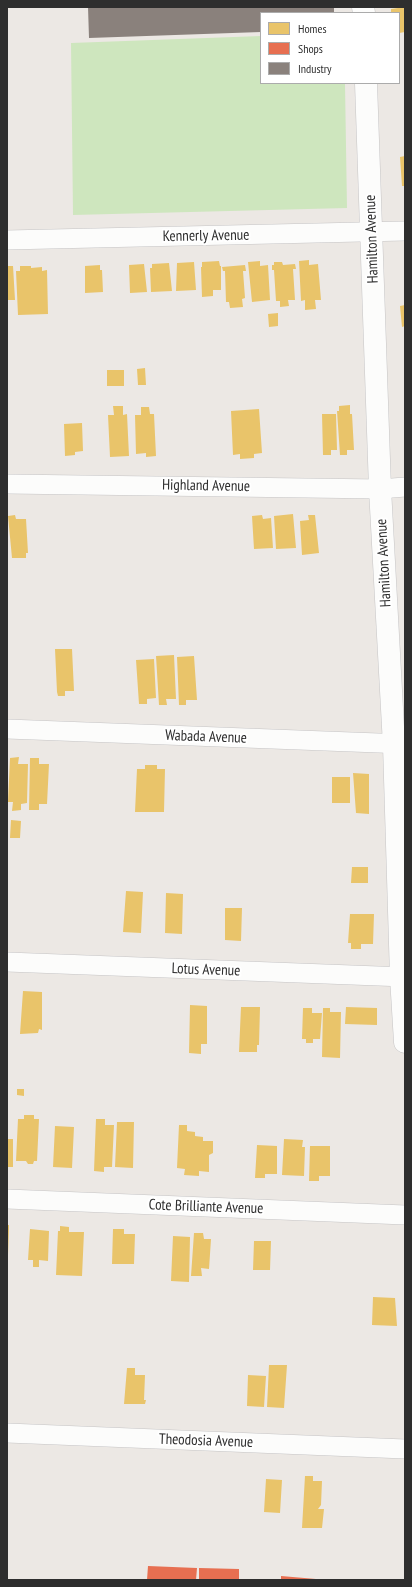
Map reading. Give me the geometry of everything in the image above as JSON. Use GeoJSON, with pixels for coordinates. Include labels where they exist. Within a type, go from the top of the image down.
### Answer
{"type":"FeatureCollection","features":[{"type":"Feature","properties":{"kind":"street","name":"Hamilton Avenue"},"geometry":{"type":"LineString","coordinates":[[366,84],[380,489],[400,744],[405,1042]]}},
{"type":"Feature","properties":{"kind":"street","name":"Kennerly Avenue"},"geometry":{"type":"LineString","coordinates":[[7,240],[405,230]]}},
{"type":"Feature","properties":{"kind":"street","name":"Highland Avenue"},"geometry":{"type":"LineString","coordinates":[[7,484],[380,489],[405,487]]}},
{"type":"Feature","properties":{"kind":"street","name":"Wabada Avenue"},"geometry":{"type":"LineString","coordinates":[[7,729],[400,744]]}},
{"type":"Feature","properties":{"kind":"street","name":"Lotus Avenue"},"geometry":{"type":"LineString","coordinates":[[7,962],[403,977]]}},
{"type":"Feature","properties":{"kind":"street","name":"Cote Brilliante Avenue"},"geometry":{"type":"LineString","coordinates":[[7,1199],[405,1215]]}},
{"type":"Feature","properties":{"kind":"street","name":"Theodosia Avenue"},"geometry":{"type":"LineString","coordinates":[[7,1433],[405,1449]]}},
{"type":"Feature","properties":{"kind":"green space"},"geometry":{"type":"Polygon","coordinates":[[[260,36],[260,84],[345,84],[347,208],[73,215],[71,43],[260,36]]]}},
{"type":"Feature","properties":{"kind":"building: Homes"},"geometry":{"type":"Polygon","coordinates":[[[405,7],[405,32],[400,33],[400,12],[391,12],[391,9],[405,7]]]}},
{"type":"Feature","properties":{"kind":"building: Homes"},"geometry":{"type":"Polygon","coordinates":[[[405,156],[405,186],[402,186],[400,157],[405,156]]]}},
{"type":"Feature","properties":{"kind":"building: Homes"},"geometry":{"type":"Polygon","coordinates":[[[309,260],[309,265],[318,264],[321,300],[315,300],[316,309],[305,310],[305,300],[301,301],[299,261],[309,260]]]}},
{"type":"Feature","properties":{"kind":"building: Homes"},"geometry":{"type":"Polygon","coordinates":[[[219,261],[221,266],[221,290],[213,290],[213,296],[202,297],[202,262],[219,261]]]}},
{"type":"Feature","properties":{"kind":"building: Homes"},"geometry":{"type":"Polygon","coordinates":[[[260,261],[260,266],[268,265],[270,300],[252,302],[248,262],[260,261]]]}},
{"type":"Feature","properties":{"kind":"building: Homes"},"geometry":{"type":"Polygon","coordinates":[[[194,262],[196,290],[176,291],[177,263],[194,262]]]}},
{"type":"Feature","properties":{"kind":"building: Homes"},"geometry":{"type":"Polygon","coordinates":[[[274,262],[282,262],[283,265],[295,264],[296,269],[293,269],[295,300],[288,300],[289,306],[280,307],[280,301],[276,301],[274,270],[272,270],[272,265],[274,265],[274,262]]]}},
{"type":"Feature","properties":{"kind":"building: Homes"},"geometry":{"type":"Polygon","coordinates":[[[169,263],[172,291],[151,292],[150,268],[152,268],[152,264],[169,263]]]}},
{"type":"Feature","properties":{"kind":"building: Homes"},"geometry":{"type":"Polygon","coordinates":[[[144,264],[147,292],[130,293],[129,265],[144,264]]]}},
{"type":"Feature","properties":{"kind":"building: Homes"},"geometry":{"type":"Polygon","coordinates":[[[100,265],[100,270],[102,270],[103,292],[85,293],[85,266],[100,265]]]}},
{"type":"Feature","properties":{"kind":"building: Homes"},"geometry":{"type":"Polygon","coordinates":[[[245,265],[246,271],[243,271],[245,298],[242,299],[243,307],[230,308],[229,302],[226,302],[225,271],[223,271],[222,267],[245,265]]]}},
{"type":"Feature","properties":{"kind":"building: Homes"},"geometry":{"type":"Polygon","coordinates":[[[7,266],[13,266],[15,300],[7,300],[7,266]]]}},
{"type":"Feature","properties":{"kind":"building: Homes"},"geometry":{"type":"Polygon","coordinates":[[[20,266],[31,266],[31,268],[42,267],[42,271],[47,270],[48,314],[18,315],[16,271],[20,271],[20,266]]]}},
{"type":"Feature","properties":{"kind":"building: Homes"},"geometry":{"type":"Polygon","coordinates":[[[405,305],[405,326],[402,327],[400,306],[405,305]]]}},
{"type":"Feature","properties":{"kind":"building: Homes"},"geometry":{"type":"Polygon","coordinates":[[[278,313],[278,326],[269,327],[268,314],[278,313]]]}},
{"type":"Feature","properties":{"kind":"building: Homes"},"geometry":{"type":"Polygon","coordinates":[[[145,368],[146,385],[138,385],[137,369],[145,368]]]}},
{"type":"Feature","properties":{"kind":"building: Homes"},"geometry":{"type":"Polygon","coordinates":[[[107,370],[124,370],[124,386],[107,386],[107,370]]]}},
{"type":"Feature","properties":{"kind":"building: Homes"},"geometry":{"type":"Polygon","coordinates":[[[350,405],[354,450],[347,450],[347,455],[340,455],[337,411],[339,411],[339,406],[350,405]]]}},
{"type":"Feature","properties":{"kind":"building: Homes"},"geometry":{"type":"Polygon","coordinates":[[[113,406],[123,406],[123,415],[127,414],[129,456],[110,457],[108,415],[114,415],[113,406]]]}},
{"type":"Feature","properties":{"kind":"building: Homes"},"geometry":{"type":"Polygon","coordinates":[[[141,407],[149,407],[150,414],[154,414],[156,456],[146,457],[146,453],[136,454],[135,415],[141,415],[141,407]]]}},
{"type":"Feature","properties":{"kind":"building: Homes"},"geometry":{"type":"Polygon","coordinates":[[[259,409],[262,453],[254,454],[254,458],[240,459],[240,454],[233,455],[231,411],[259,409]]]}},
{"type":"Feature","properties":{"kind":"building: Homes"},"geometry":{"type":"Polygon","coordinates":[[[322,414],[336,414],[337,450],[331,450],[331,455],[323,455],[322,414]]]}},
{"type":"Feature","properties":{"kind":"building: Homes"},"geometry":{"type":"Polygon","coordinates":[[[82,423],[83,451],[75,452],[75,455],[65,456],[64,424],[82,423]]]}},
{"type":"Feature","properties":{"kind":"building: Homes"},"geometry":{"type":"Polygon","coordinates":[[[293,514],[296,548],[276,549],[274,516],[293,514]]]}},
{"type":"Feature","properties":{"kind":"building: Homes"},"geometry":{"type":"Polygon","coordinates":[[[15,515],[16,519],[26,519],[28,553],[26,553],[26,558],[12,558],[8,516],[15,515]]]}},
{"type":"Feature","properties":{"kind":"building: Homes"},"geometry":{"type":"Polygon","coordinates":[[[262,515],[263,519],[271,518],[273,548],[254,549],[252,516],[262,515]]]}},
{"type":"Feature","properties":{"kind":"building: Homes"},"geometry":{"type":"Polygon","coordinates":[[[308,515],[315,515],[319,553],[302,555],[300,521],[309,520],[308,515]]]}},
{"type":"Feature","properties":{"kind":"building: Homes"},"geometry":{"type":"Polygon","coordinates":[[[55,649],[72,649],[74,691],[65,691],[65,696],[58,696],[57,692],[55,649]]]}},
{"type":"Feature","properties":{"kind":"building: Homes"},"geometry":{"type":"Polygon","coordinates":[[[174,655],[176,699],[166,699],[167,705],[159,705],[156,656],[174,655]]]}},
{"type":"Feature","properties":{"kind":"building: Homes"},"geometry":{"type":"Polygon","coordinates":[[[194,656],[197,700],[186,700],[186,705],[179,705],[177,657],[194,656]]]}},
{"type":"Feature","properties":{"kind":"building: Homes"},"geometry":{"type":"Polygon","coordinates":[[[154,659],[156,698],[147,699],[147,704],[139,704],[136,660],[154,659]]]}},
{"type":"Feature","properties":{"kind":"building: Homes"},"geometry":{"type":"Polygon","coordinates":[[[19,757],[18,764],[28,764],[27,803],[21,804],[21,810],[12,811],[13,802],[8,802],[10,758],[19,757]]]}},
{"type":"Feature","properties":{"kind":"building: Homes"},"geometry":{"type":"Polygon","coordinates":[[[30,758],[39,758],[39,764],[49,764],[47,804],[39,804],[39,810],[29,810],[30,758]]]}},
{"type":"Feature","properties":{"kind":"building: Homes"},"geometry":{"type":"Polygon","coordinates":[[[145,765],[157,765],[157,769],[165,769],[164,812],[135,812],[137,769],[145,769],[145,765]]]}},
{"type":"Feature","properties":{"kind":"building: Homes"},"geometry":{"type":"Polygon","coordinates":[[[353,773],[369,774],[369,814],[356,813],[353,773]]]}},
{"type":"Feature","properties":{"kind":"building: Homes"},"geometry":{"type":"Polygon","coordinates":[[[332,777],[350,777],[350,803],[332,803],[332,777]]]}},
{"type":"Feature","properties":{"kind":"building: Homes"},"geometry":{"type":"Polygon","coordinates":[[[11,820],[21,821],[20,838],[10,838],[11,820]]]}},
{"type":"Feature","properties":{"kind":"building: Homes"},"geometry":{"type":"Polygon","coordinates":[[[352,867],[368,867],[368,883],[351,883],[352,867]]]}},
{"type":"Feature","properties":{"kind":"building: Homes"},"geometry":{"type":"Polygon","coordinates":[[[126,891],[143,892],[141,933],[123,932],[126,891]]]}},
{"type":"Feature","properties":{"kind":"building: Homes"},"geometry":{"type":"Polygon","coordinates":[[[166,893],[183,894],[182,934],[165,933],[166,893]]]}},
{"type":"Feature","properties":{"kind":"building: Homes"},"geometry":{"type":"Polygon","coordinates":[[[225,908],[242,908],[241,941],[225,940],[225,908]]]}},
{"type":"Feature","properties":{"kind":"building: Homes"},"geometry":{"type":"Polygon","coordinates":[[[350,914],[374,914],[373,944],[361,944],[361,949],[351,949],[351,943],[348,943],[350,914]]]}},
{"type":"Feature","properties":{"kind":"building: Homes"},"geometry":{"type":"Polygon","coordinates":[[[23,991],[42,992],[42,1030],[39,1029],[38,1033],[20,1034],[23,991]]]}},
{"type":"Feature","properties":{"kind":"building: Homes"},"geometry":{"type":"Polygon","coordinates":[[[190,1005],[207,1006],[207,1044],[201,1044],[201,1054],[189,1053],[190,1005]]]}},
{"type":"Feature","properties":{"kind":"building: Homes"},"geometry":{"type":"Polygon","coordinates":[[[241,1007],[260,1007],[259,1045],[257,1045],[257,1052],[239,1052],[241,1007]]]}},
{"type":"Feature","properties":{"kind":"building: Homes"},"geometry":{"type":"Polygon","coordinates":[[[346,1007],[377,1008],[377,1025],[345,1024],[346,1007]]]}},
{"type":"Feature","properties":{"kind":"building: Homes"},"geometry":{"type":"Polygon","coordinates":[[[303,1008],[312,1008],[312,1013],[322,1013],[320,1039],[313,1039],[313,1043],[306,1043],[306,1039],[302,1039],[303,1008]]]}},
{"type":"Feature","properties":{"kind":"building: Homes"},"geometry":{"type":"Polygon","coordinates":[[[323,1008],[330,1008],[330,1012],[341,1012],[340,1058],[322,1057],[323,1008]]]}},
{"type":"Feature","properties":{"kind":"building: Homes"},"geometry":{"type":"Polygon","coordinates":[[[17,1089],[24,1089],[24,1096],[17,1095],[17,1089]]]}},
{"type":"Feature","properties":{"kind":"building: Homes"},"geometry":{"type":"Polygon","coordinates":[[[24,1115],[34,1115],[34,1119],[39,1119],[37,1161],[34,1161],[33,1164],[28,1164],[26,1161],[16,1161],[18,1119],[24,1119],[24,1115]]]}},
{"type":"Feature","properties":{"kind":"building: Homes"},"geometry":{"type":"Polygon","coordinates":[[[96,1119],[105,1119],[105,1125],[114,1125],[112,1167],[104,1167],[104,1172],[94,1171],[96,1119]]]}},
{"type":"Feature","properties":{"kind":"building: Homes"},"geometry":{"type":"Polygon","coordinates":[[[117,1122],[134,1122],[133,1168],[115,1167],[117,1122]]]}},
{"type":"Feature","properties":{"kind":"building: Homes"},"geometry":{"type":"Polygon","coordinates":[[[179,1125],[187,1125],[187,1131],[195,1132],[195,1136],[203,1137],[203,1141],[213,1141],[213,1153],[209,1155],[209,1172],[199,1171],[199,1176],[184,1175],[185,1169],[177,1168],[179,1125]]]}},
{"type":"Feature","properties":{"kind":"building: Homes"},"geometry":{"type":"Polygon","coordinates":[[[55,1126],[74,1127],[72,1168],[53,1167],[55,1126]]]}},
{"type":"Feature","properties":{"kind":"building: Homes"},"geometry":{"type":"Polygon","coordinates":[[[7,1139],[13,1139],[13,1167],[7,1167],[7,1139]]]}},
{"type":"Feature","properties":{"kind":"building: Homes"},"geometry":{"type":"Polygon","coordinates":[[[284,1139],[303,1140],[302,1147],[305,1147],[304,1176],[282,1175],[284,1139]]]}},
{"type":"Feature","properties":{"kind":"building: Homes"},"geometry":{"type":"Polygon","coordinates":[[[257,1145],[277,1146],[277,1174],[265,1174],[265,1178],[255,1178],[257,1145]]]}},
{"type":"Feature","properties":{"kind":"building: Homes"},"geometry":{"type":"Polygon","coordinates":[[[310,1146],[330,1146],[330,1176],[319,1176],[319,1181],[309,1181],[310,1146]]]}},
{"type":"Feature","properties":{"kind":"building: Homes"},"geometry":{"type":"Polygon","coordinates":[[[7,1225],[9,1225],[8,1255],[7,1255],[7,1225]]]}},
{"type":"Feature","properties":{"kind":"building: Homes"},"geometry":{"type":"Polygon","coordinates":[[[60,1226],[69,1227],[69,1232],[84,1232],[82,1276],[56,1275],[58,1231],[60,1231],[60,1226]]]}},
{"type":"Feature","properties":{"kind":"building: Homes"},"geometry":{"type":"Polygon","coordinates":[[[30,1229],[49,1231],[48,1261],[39,1260],[39,1267],[33,1267],[33,1260],[28,1260],[30,1229]]]}},
{"type":"Feature","properties":{"kind":"building: Homes"},"geometry":{"type":"Polygon","coordinates":[[[113,1229],[124,1229],[124,1234],[135,1234],[134,1264],[112,1264],[113,1229]]]}},
{"type":"Feature","properties":{"kind":"building: Homes"},"geometry":{"type":"Polygon","coordinates":[[[194,1233],[203,1233],[204,1239],[211,1239],[209,1269],[201,1268],[202,1276],[191,1276],[194,1233]]]}},
{"type":"Feature","properties":{"kind":"building: Homes"},"geometry":{"type":"Polygon","coordinates":[[[173,1236],[190,1237],[189,1282],[171,1281],[173,1236]]]}},
{"type":"Feature","properties":{"kind":"building: Homes"},"geometry":{"type":"Polygon","coordinates":[[[254,1241],[271,1241],[270,1270],[253,1270],[254,1241]]]}},
{"type":"Feature","properties":{"kind":"building: Homes"},"geometry":{"type":"Polygon","coordinates":[[[373,1297],[395,1298],[397,1326],[372,1325],[373,1297]]]}},
{"type":"Feature","properties":{"kind":"building: Homes"},"geometry":{"type":"Polygon","coordinates":[[[269,1365],[287,1365],[284,1408],[267,1407],[269,1365]]]}},
{"type":"Feature","properties":{"kind":"building: Homes"},"geometry":{"type":"Polygon","coordinates":[[[127,1368],[135,1368],[135,1375],[145,1375],[145,1404],[124,1404],[127,1368]]]}},
{"type":"Feature","properties":{"kind":"building: Homes"},"geometry":{"type":"Polygon","coordinates":[[[248,1375],[266,1376],[264,1407],[247,1406],[248,1375]]]}},
{"type":"Feature","properties":{"kind":"building: Homes"},"geometry":{"type":"Polygon","coordinates":[[[305,1476],[313,1476],[313,1481],[322,1481],[321,1505],[318,1509],[324,1509],[322,1528],[302,1528],[305,1476]]]}},
{"type":"Feature","properties":{"kind":"building: Homes"},"geometry":{"type":"Polygon","coordinates":[[[266,1479],[282,1480],[280,1513],[264,1512],[266,1479]]]}},
{"type":"Feature","properties":{"kind":"building: Shops"},"geometry":{"type":"Polygon","coordinates":[[[148,1566],[197,1568],[196,1580],[147,1580],[148,1566]]]}},
{"type":"Feature","properties":{"kind":"building: Shops"},"geometry":{"type":"Polygon","coordinates":[[[199,1568],[239,1569],[239,1580],[199,1580],[199,1568]]]}},
{"type":"Feature","properties":{"kind":"building: Shops"},"geometry":{"type":"Polygon","coordinates":[[[281,1576],[316,1579],[316,1580],[281,1580],[281,1576]]]}},
{"type":"Feature","properties":{"kind":"building: Industry"},"geometry":{"type":"Polygon","coordinates":[[[88,7],[334,7],[334,12],[260,12],[260,32],[89,38],[88,7]]]}}]}
